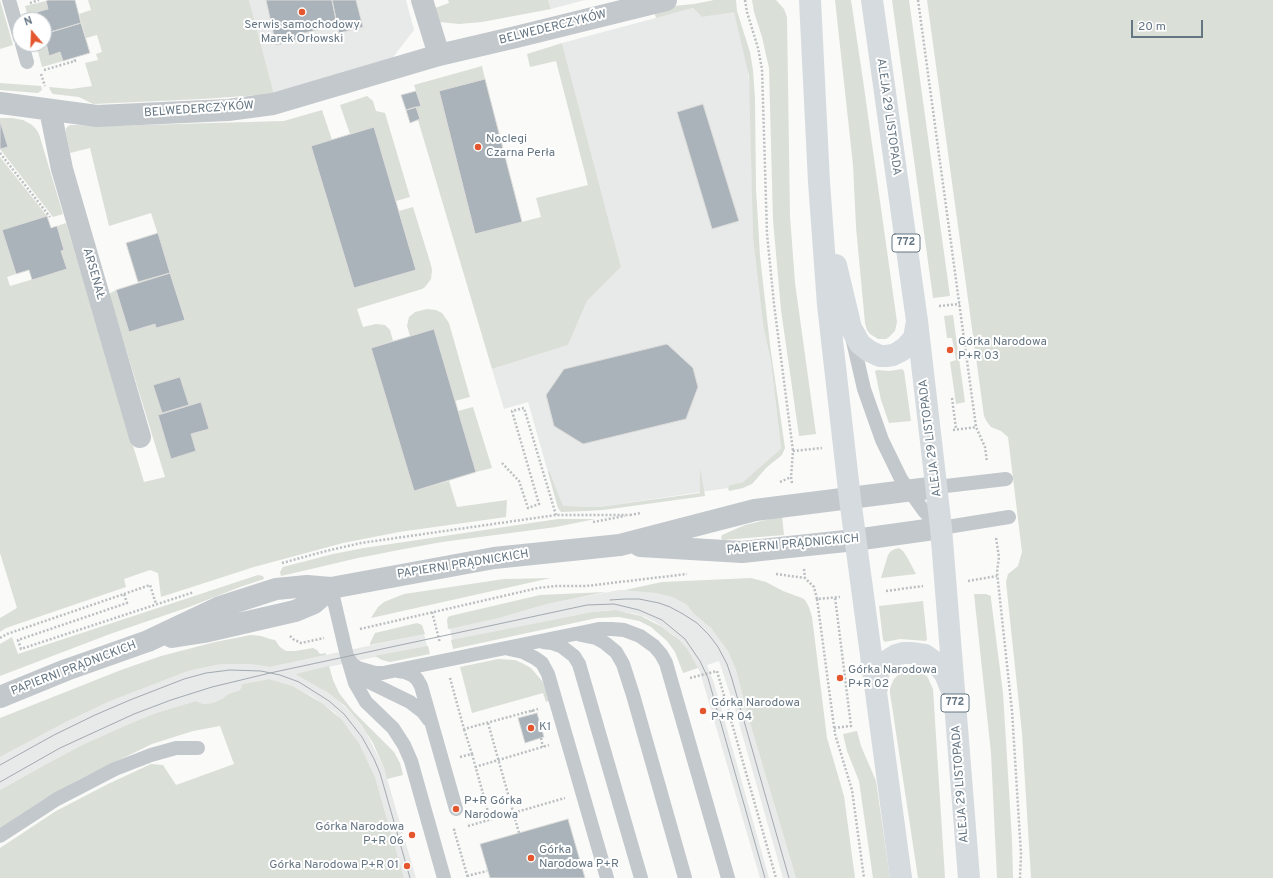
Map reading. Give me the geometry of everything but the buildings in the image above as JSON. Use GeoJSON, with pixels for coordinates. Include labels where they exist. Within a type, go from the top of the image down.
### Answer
{"type":"FeatureCollection","features":[{"type":"Feature","properties":{"kind":"main road"},"geometry":{"type":"LineString","coordinates":[[810,0],[819,182],[828,305],[855,540],[901,878]]}},
{"type":"Feature","properties":{"kind":"main road","name":"ALEJA 29 LISTOPADA"},"geometry":{"type":"LineString","coordinates":[[872,0],[937,487],[969,878]]}},
{"type":"Feature","properties":{"kind":"main road"},"geometry":{"type":"LineString","coordinates":[[819,182],[850,328],[860,344],[869,351],[880,356],[893,355],[899,352],[914,338],[916,321]]}},
{"type":"Feature","properties":{"kind":"main road"},"geometry":{"type":"LineString","coordinates":[[876,697],[878,674],[881,666],[889,658],[896,655],[911,653],[925,655],[939,666],[949,682],[955,702]]}},
{"type":"Feature","properties":{"kind":"street"},"geometry":{"type":"LineString","coordinates":[[422,0],[439,55]]}},
{"type":"Feature","properties":{"kind":"street","name":"BELWEDERCZYKÓW"},"geometry":{"type":"LineString","coordinates":[[0,103],[98,116],[228,110],[274,104],[439,55],[516,38],[666,0]]}},
{"type":"Feature","properties":{"kind":"street","name":"ARSENAŁ"},"geometry":{"type":"LineString","coordinates":[[50,110],[62,169],[140,437]]}},
{"type":"Feature","properties":{"kind":"street","name":"PAPIERNI PRĄDNICKICH"},"geometry":{"type":"LineString","coordinates":[[0,697],[66,670],[148,641],[204,632],[295,611],[314,603],[331,588],[494,558],[620,545],[755,510],[937,487]]}},
{"type":"Feature","properties":{"kind":"street","name":"PAPIERNI PRĄDNICKICH"},"geometry":{"type":"LineString","coordinates":[[620,545],[742,552],[855,540],[941,528]]}},
{"type":"Feature","properties":{"kind":"lane"},"geometry":{"type":"LineString","coordinates":[[9,0],[12,12]]}},
{"type":"Feature","properties":{"kind":"lane"},"geometry":{"type":"LineString","coordinates":[[24,52],[27,62]]}},
{"type":"Feature","properties":{"kind":"lane"},"geometry":{"type":"LineString","coordinates":[[850,328],[869,406],[882,440],[908,490],[924,512],[941,528],[1010,517]]}},
{"type":"Feature","properties":{"kind":"lane"},"geometry":{"type":"LineString","coordinates":[[937,487],[1006,479]]}},
{"type":"Feature","properties":{"kind":"lane"},"geometry":{"type":"LineString","coordinates":[[331,588],[355,683],[362,697],[393,728],[404,745],[411,761],[444,878]]}},
{"type":"Feature","properties":{"kind":"lane"},"geometry":{"type":"LineString","coordinates":[[348,660],[365,671],[375,674],[397,671],[606,628],[635,633],[645,639],[661,654],[670,674],[728,878]]}},
{"type":"Feature","properties":{"kind":"lane"},"geometry":{"type":"LineString","coordinates":[[567,635],[584,635],[601,640],[616,652],[623,664],[685,878]]}},
{"type":"Feature","properties":{"kind":"lane"},"geometry":{"type":"LineString","coordinates":[[525,644],[542,642],[557,644],[571,654],[579,664],[641,878]]}},
{"type":"Feature","properties":{"kind":"lane"},"geometry":{"type":"LineString","coordinates":[[497,650],[513,649],[531,655],[542,663],[548,674],[607,878]]}},
{"type":"Feature","properties":{"kind":"lane"},"geometry":{"type":"LineString","coordinates":[[348,660],[355,671],[367,680],[419,708],[430,721],[435,733]]}},
{"type":"Feature","properties":{"kind":"lane"},"geometry":{"type":"LineString","coordinates":[[397,671],[408,674],[419,682],[456,809]]}},
{"type":"Feature","properties":{"kind":"lane"},"geometry":{"type":"LineString","coordinates":[[0,836],[57,799],[115,769],[151,755],[176,748],[198,748]]}},
{"type":"Feature","properties":{"kind":"path"},"geometry":{"type":"LineString","coordinates":[[745,0],[762,69],[767,234],[774,304],[793,451],[791,478],[793,488]]}},
{"type":"Feature","properties":{"kind":"path"},"geometry":{"type":"LineString","coordinates":[[918,0],[976,427],[985,446],[988,468]]}},
{"type":"Feature","properties":{"kind":"path"},"geometry":{"type":"LineString","coordinates":[[40,71],[75,61],[74,58]]}},
{"type":"Feature","properties":{"kind":"path"},"geometry":{"type":"LineString","coordinates":[[0,153],[53,221]]}},
{"type":"Feature","properties":{"kind":"path"},"geometry":{"type":"LineString","coordinates":[[938,306],[960,304]]}},
{"type":"Feature","properties":{"kind":"path"},"geometry":{"type":"LineString","coordinates":[[950,391],[956,429]]}},
{"type":"Feature","properties":{"kind":"path"},"geometry":{"type":"LineString","coordinates":[[502,462],[519,481],[528,508],[539,504],[512,411],[524,408],[556,515]]}},
{"type":"Feature","properties":{"kind":"path"},"geometry":{"type":"LineString","coordinates":[[951,430],[976,427]]}},
{"type":"Feature","properties":{"kind":"path"},"geometry":{"type":"LineString","coordinates":[[793,451],[818,448]]}},
{"type":"Feature","properties":{"kind":"path"},"geometry":{"type":"LineString","coordinates":[[996,534],[999,557],[997,576],[1012,711],[1021,854],[1020,878]]}},
{"type":"Feature","properties":{"kind":"path"},"geometry":{"type":"LineString","coordinates":[[804,566],[805,578]]}},
{"type":"Feature","properties":{"kind":"path"},"geometry":{"type":"LineString","coordinates":[[770,573],[805,578],[814,586],[834,728],[838,748],[852,790],[864,878]]}},
{"type":"Feature","properties":{"kind":"path"},"geometry":{"type":"LineString","coordinates":[[365,628],[538,588],[555,586],[586,586],[689,574]]}},
{"type":"Feature","properties":{"kind":"path"},"geometry":{"type":"LineString","coordinates":[[971,580],[997,576]]}},
{"type":"Feature","properties":{"kind":"path"},"geometry":{"type":"LineString","coordinates":[[124,594],[150,585],[156,604]]}},
{"type":"Feature","properties":{"kind":"path"},"geometry":{"type":"LineString","coordinates":[[885,591],[920,587]]}},
{"type":"Feature","properties":{"kind":"path"},"geometry":{"type":"LineString","coordinates":[[834,728],[851,726],[835,597]]}},
{"type":"Feature","properties":{"kind":"path"},"geometry":{"type":"LineString","coordinates":[[817,599],[839,597]]}},
{"type":"Feature","properties":{"kind":"path"},"geometry":{"type":"LineString","coordinates":[[432,612],[490,819]]}},
{"type":"Feature","properties":{"kind":"path"},"geometry":{"type":"LineString","coordinates":[[287,632],[293,639],[301,643],[320,639]]}},
{"type":"Feature","properties":{"kind":"path"},"geometry":{"type":"LineString","coordinates":[[464,729],[542,708]]}},
{"type":"Feature","properties":{"kind":"path"},"geometry":{"type":"LineString","coordinates":[[532,710],[533,714]]}},
{"type":"Feature","properties":{"kind":"path"},"geometry":{"type":"LineString","coordinates":[[488,723],[519,833]]}},
{"type":"Feature","properties":{"kind":"path"},"geometry":{"type":"LineString","coordinates":[[541,738],[543,746]]}},
{"type":"Feature","properties":{"kind":"path"},"geometry":{"type":"LineString","coordinates":[[475,767],[553,744]]}},
{"type":"Feature","properties":{"kind":"path"},"geometry":{"type":"LineString","coordinates":[[458,758],[472,754]]}},
{"type":"Feature","properties":{"kind":"path"},"geometry":{"type":"LineString","coordinates":[[468,877],[454,830],[568,797]]}},
{"type":"Feature","properties":{"kind":"path"},"geometry":{"type":"LineString","coordinates":[[460,878],[468,877],[487,870]]}},
{"type":"Feature","properties":{"kind":"shaded area"},"geometry":{"type":"Polygon","coordinates":[[[0,0],[12,45],[0,49],[0,0]]]}},
{"type":"Feature","properties":{"kind":"shaded area"},"geometry":{"type":"Polygon","coordinates":[[[88,0],[249,0],[274,94],[93,104],[79,97],[53,94],[49,87],[71,89],[92,86],[85,63],[98,60],[96,54],[102,52],[97,35],[86,38],[79,14],[91,10],[88,0]]]}},
{"type":"Feature","properties":{"kind":"shaded area"},"geometry":{"type":"Polygon","coordinates":[[[249,0],[406,0],[414,30],[391,60],[274,94],[249,0]]]}},
{"type":"Feature","properties":{"kind":"shaded area"},"geometry":{"type":"Polygon","coordinates":[[[448,0],[548,0],[551,9],[482,22],[459,24],[440,22],[435,8],[449,3],[448,0]]]}},
{"type":"Feature","properties":{"kind":"shaded area"},"geometry":{"type":"Polygon","coordinates":[[[548,0],[585,0],[551,9],[548,0]]]}},
{"type":"Feature","properties":{"kind":"shaded area"},"geometry":{"type":"Polygon","coordinates":[[[714,0],[736,0],[737,11],[750,52],[753,70],[755,99],[756,189],[760,256],[770,345],[785,448],[782,455],[767,467],[752,484],[743,488],[729,491],[728,488],[730,485],[743,482],[781,449],[771,362],[763,325],[753,238],[749,76],[734,12],[702,17],[693,8],[656,18],[653,8],[694,4],[714,0]]]}},
{"type":"Feature","properties":{"kind":"shaded area"},"geometry":{"type":"Polygon","coordinates":[[[752,0],[776,0],[784,9],[787,17],[790,216],[795,283],[816,434],[799,436],[781,310],[773,220],[769,68],[752,0]]]}},
{"type":"Feature","properties":{"kind":"shaded area"},"geometry":{"type":"Polygon","coordinates":[[[835,0],[851,0],[897,322],[895,331],[886,339],[878,339],[870,334],[865,323],[856,227],[853,165],[835,0]]]}},
{"type":"Feature","properties":{"kind":"shaded area"},"geometry":{"type":"Polygon","coordinates":[[[892,0],[909,0],[950,296],[933,298],[892,0]]]}},
{"type":"Feature","properties":{"kind":"shaded area"},"geometry":{"type":"Polygon","coordinates":[[[927,0],[1273,0],[1273,878],[1031,878],[1022,733],[1006,582],[1008,574],[1018,566],[1022,552],[1008,437],[1001,431],[991,427],[984,416],[927,0]]]}},
{"type":"Feature","properties":{"kind":"shaded area"},"geometry":{"type":"Polygon","coordinates":[[[46,1],[48,9],[37,12],[27,12],[25,6],[46,1]]]}},
{"type":"Feature","properties":{"kind":"shaded area"},"geometry":{"type":"Polygon","coordinates":[[[693,8],[702,17],[734,11],[747,64],[750,90],[753,238],[763,325],[771,362],[781,450],[743,482],[730,485],[728,488],[599,507],[563,506],[557,504],[528,402],[504,409],[492,369],[568,345],[587,301],[621,267],[562,43],[693,8]]]}},
{"type":"Feature","properties":{"kind":"shaded area"},"geometry":{"type":"Polygon","coordinates":[[[562,43],[621,267],[587,301],[568,345],[492,369],[418,120],[420,119],[416,107],[421,105],[414,85],[482,66],[485,79],[439,91],[475,234],[541,217],[536,198],[588,185],[556,61],[530,67],[527,54],[562,43]]]}},
{"type":"Feature","properties":{"kind":"shaded area"},"geometry":{"type":"Polygon","coordinates":[[[38,52],[48,52],[49,56],[60,52],[63,61],[42,67],[38,52]]]}},
{"type":"Feature","properties":{"kind":"shaded area"},"geometry":{"type":"Polygon","coordinates":[[[0,83],[41,86],[42,90],[38,93],[0,90],[0,83]]]}},
{"type":"Feature","properties":{"kind":"shaded area"},"geometry":{"type":"Polygon","coordinates":[[[367,96],[373,101],[376,111],[385,113],[410,197],[396,201],[374,127],[350,134],[340,105],[367,96]]]}},
{"type":"Feature","properties":{"kind":"shaded area"},"geometry":{"type":"Polygon","coordinates":[[[322,110],[332,140],[311,146],[354,288],[416,270],[399,211],[413,207],[431,265],[431,279],[422,289],[357,309],[363,327],[376,324],[385,325],[390,330],[393,341],[371,348],[414,491],[449,481],[457,507],[507,500],[506,517],[399,532],[343,543],[254,567],[161,597],[158,573],[150,570],[124,579],[126,587],[6,628],[0,632],[0,618],[17,608],[0,553],[0,157],[47,216],[2,230],[16,274],[7,277],[10,286],[67,269],[61,251],[64,250],[57,226],[66,223],[144,482],[165,477],[109,294],[116,290],[129,332],[155,324],[156,328],[185,319],[151,213],[109,226],[90,148],[70,153],[66,128],[70,125],[107,126],[284,121],[322,110]]]}},
{"type":"Feature","properties":{"kind":"shaded area"},"geometry":{"type":"Polygon","coordinates":[[[0,118],[23,120],[36,129],[39,134],[63,214],[53,217],[0,149],[0,118]]]}},
{"type":"Feature","properties":{"kind":"shaded area"},"geometry":{"type":"Polygon","coordinates":[[[427,309],[436,310],[442,313],[449,323],[470,397],[455,401],[434,329],[410,336],[407,326],[409,317],[415,312],[427,309]]]}},
{"type":"Feature","properties":{"kind":"shaded area"},"geometry":{"type":"Polygon","coordinates":[[[953,315],[965,402],[956,404],[950,362],[956,360],[952,338],[947,338],[944,316],[953,315]]]}},
{"type":"Feature","properties":{"kind":"shaded area"},"geometry":{"type":"Polygon","coordinates":[[[902,369],[904,371],[911,421],[889,423],[881,400],[875,371],[902,369]]]}},
{"type":"Feature","properties":{"kind":"shaded area"},"geometry":{"type":"Polygon","coordinates":[[[473,407],[492,468],[476,472],[458,411],[473,407]]]}},
{"type":"Feature","properties":{"kind":"shaded area"},"geometry":{"type":"Polygon","coordinates":[[[700,468],[705,496],[603,510],[561,512],[558,508],[548,472],[549,471],[563,506],[599,507],[700,493],[700,468]]]}},
{"type":"Feature","properties":{"kind":"shaded area"},"geometry":{"type":"Polygon","coordinates":[[[782,516],[784,535],[723,540],[721,538],[722,535],[745,525],[782,516]]]}},
{"type":"Feature","properties":{"kind":"shaded area"},"geometry":{"type":"Polygon","coordinates":[[[558,519],[595,519],[556,527],[442,542],[358,558],[281,576],[280,572],[283,567],[333,554],[364,548],[558,519]]]}},
{"type":"Feature","properties":{"kind":"shaded area"},"geometry":{"type":"Polygon","coordinates":[[[899,548],[907,557],[916,574],[881,578],[888,555],[891,551],[899,548]]]}},
{"type":"Feature","properties":{"kind":"shaded area"},"geometry":{"type":"Polygon","coordinates":[[[258,575],[263,576],[264,579],[110,634],[0,676],[0,644],[12,637],[18,654],[258,575]]]}},
{"type":"Feature","properties":{"kind":"shaded area"},"geometry":{"type":"Polygon","coordinates":[[[551,578],[371,618],[378,607],[384,602],[404,594],[504,579],[551,578]]]}},
{"type":"Feature","properties":{"kind":"shaded area"},"geometry":{"type":"Polygon","coordinates":[[[751,578],[766,582],[783,591],[802,598],[809,607],[812,617],[827,738],[844,796],[855,878],[796,878],[748,716],[736,670],[728,651],[711,628],[693,613],[684,603],[672,597],[655,593],[625,590],[662,582],[751,578]]]}},
{"type":"Feature","properties":{"kind":"shaded area"},"geometry":{"type":"Polygon","coordinates":[[[619,590],[636,590],[655,593],[672,597],[684,603],[715,632],[728,651],[736,669],[748,716],[796,878],[783,878],[735,709],[719,661],[707,665],[714,683],[769,878],[760,878],[700,672],[687,648],[672,634],[645,617],[610,610],[592,612],[452,640],[450,628],[499,618],[547,604],[619,590]]]}},
{"type":"Feature","properties":{"kind":"shaded area"},"geometry":{"type":"Polygon","coordinates":[[[606,592],[547,604],[499,618],[448,629],[447,620],[450,616],[540,595],[606,592]]]}},
{"type":"Feature","properties":{"kind":"shaded area"},"geometry":{"type":"Polygon","coordinates":[[[974,594],[986,594],[991,596],[1003,693],[1013,878],[997,878],[991,753],[974,594]]]}},
{"type":"Feature","properties":{"kind":"shaded area"},"geometry":{"type":"Polygon","coordinates":[[[923,601],[926,641],[900,639],[885,642],[883,640],[879,606],[923,601]]]}},
{"type":"Feature","properties":{"kind":"shaded area"},"geometry":{"type":"Polygon","coordinates":[[[615,610],[641,616],[662,627],[687,648],[698,668],[683,673],[675,652],[667,641],[651,627],[639,621],[619,617],[597,618],[453,649],[451,640],[592,612],[615,610]]]}},
{"type":"Feature","properties":{"kind":"shaded area"},"geometry":{"type":"Polygon","coordinates":[[[417,623],[422,625],[425,634],[370,645],[375,633],[417,623]]]}},
{"type":"Feature","properties":{"kind":"shaded area"},"geometry":{"type":"Polygon","coordinates":[[[424,634],[427,646],[295,674],[321,688],[338,700],[353,715],[366,732],[384,768],[416,878],[404,878],[375,777],[359,743],[349,729],[335,713],[315,698],[293,686],[269,679],[244,684],[240,690],[228,694],[222,699],[213,703],[203,704],[196,701],[156,713],[129,724],[82,745],[0,790],[0,757],[66,722],[108,702],[188,671],[227,664],[249,664],[270,667],[424,634]]]}},
{"type":"Feature","properties":{"kind":"shaded area"},"geometry":{"type":"Polygon","coordinates":[[[251,635],[275,640],[280,647],[286,651],[313,648],[320,654],[326,653],[326,655],[270,667],[249,664],[227,664],[188,671],[108,702],[66,722],[0,757],[0,718],[121,670],[161,656],[215,642],[251,635]]]}},
{"type":"Feature","properties":{"kind":"shaded area"},"geometry":{"type":"Polygon","coordinates":[[[428,646],[430,654],[390,662],[375,656],[428,646]]]}},
{"type":"Feature","properties":{"kind":"shaded area"},"geometry":{"type":"Polygon","coordinates":[[[498,659],[515,660],[531,668],[543,682],[549,701],[546,702],[543,693],[472,713],[460,667],[498,659]]]}},
{"type":"Feature","properties":{"kind":"shaded area"},"geometry":{"type":"Polygon","coordinates":[[[329,666],[339,693],[354,712],[394,752],[400,763],[403,775],[387,779],[373,743],[353,715],[344,705],[327,692],[295,674],[329,666]]]}},
{"type":"Feature","properties":{"kind":"shaded area"},"geometry":{"type":"Polygon","coordinates":[[[910,671],[919,672],[927,676],[933,689],[945,878],[918,878],[890,693],[890,688],[894,679],[900,673],[910,671]]]}},
{"type":"Feature","properties":{"kind":"shaded area"},"geometry":{"type":"Polygon","coordinates":[[[269,679],[293,686],[322,703],[342,720],[359,743],[375,777],[404,878],[0,878],[0,848],[56,811],[108,784],[151,764],[163,765],[176,785],[234,764],[220,726],[193,731],[152,744],[78,780],[43,800],[0,828],[0,790],[82,745],[129,724],[156,713],[196,701],[203,704],[213,703],[222,699],[228,694],[240,690],[243,684],[269,679]]]}},
{"type":"Feature","properties":{"kind":"shaded area"},"geometry":{"type":"Polygon","coordinates":[[[857,731],[861,746],[876,781],[890,878],[873,878],[859,781],[847,751],[843,734],[857,731]]]}},
{"type":"Feature","properties":{"kind":"tram line"},"geometry":{"type":"LineString","coordinates":[[610,600],[639,599],[670,607],[697,623],[718,647],[727,664],[732,679],[789,878]]}},
{"type":"Feature","properties":{"kind":"tram line"},"geometry":{"type":"LineString","coordinates":[[0,782],[60,748],[134,714],[212,687],[270,673],[587,605],[614,604],[639,610],[662,620],[685,639],[700,661],[708,678],[765,878]]}},
{"type":"Feature","properties":{"kind":"tram line"},"geometry":{"type":"LineString","coordinates":[[0,765],[54,735],[95,715],[184,679],[206,673],[230,670],[261,671],[280,675],[299,682],[329,701],[344,714],[362,737],[380,773],[410,878]]}},
{"type":"Feature","properties":{"kind":"place","name":"Serwis samochodowy Marek Orłowski"},"geometry":{"type":"Point","coordinates":[302,12]}},
{"type":"Feature","properties":{"kind":"place","name":"Noclegi Czarna Perła"},"geometry":{"type":"Point","coordinates":[478,147]}},
{"type":"Feature","properties":{"kind":"place","name":"Górka Narodowa P+R 03"},"geometry":{"type":"Point","coordinates":[950,350]}},
{"type":"Feature","properties":{"kind":"place","name":"Górka Narodowa P+R 02"},"geometry":{"type":"Point","coordinates":[840,678]}},
{"type":"Feature","properties":{"kind":"place","name":"Górka Narodowa P+R 04"},"geometry":{"type":"Point","coordinates":[703,711]}},
{"type":"Feature","properties":{"kind":"place","name":"K1"},"geometry":{"type":"Point","coordinates":[531,728]}},
{"type":"Feature","properties":{"kind":"place","name":"P+R Górka Narodowa"},"geometry":{"type":"Point","coordinates":[456,809]}},
{"type":"Feature","properties":{"kind":"place","name":"Górka Narodowa P+R 06"},"geometry":{"type":"Point","coordinates":[412,835]}},
{"type":"Feature","properties":{"kind":"place","name":"Górka Narodowa P+R"},"geometry":{"type":"Point","coordinates":[531,858]}},
{"type":"Feature","properties":{"kind":"place","name":"Górka Narodowa P+R 01"},"geometry":{"type":"Point","coordinates":[407,866]}}]}
